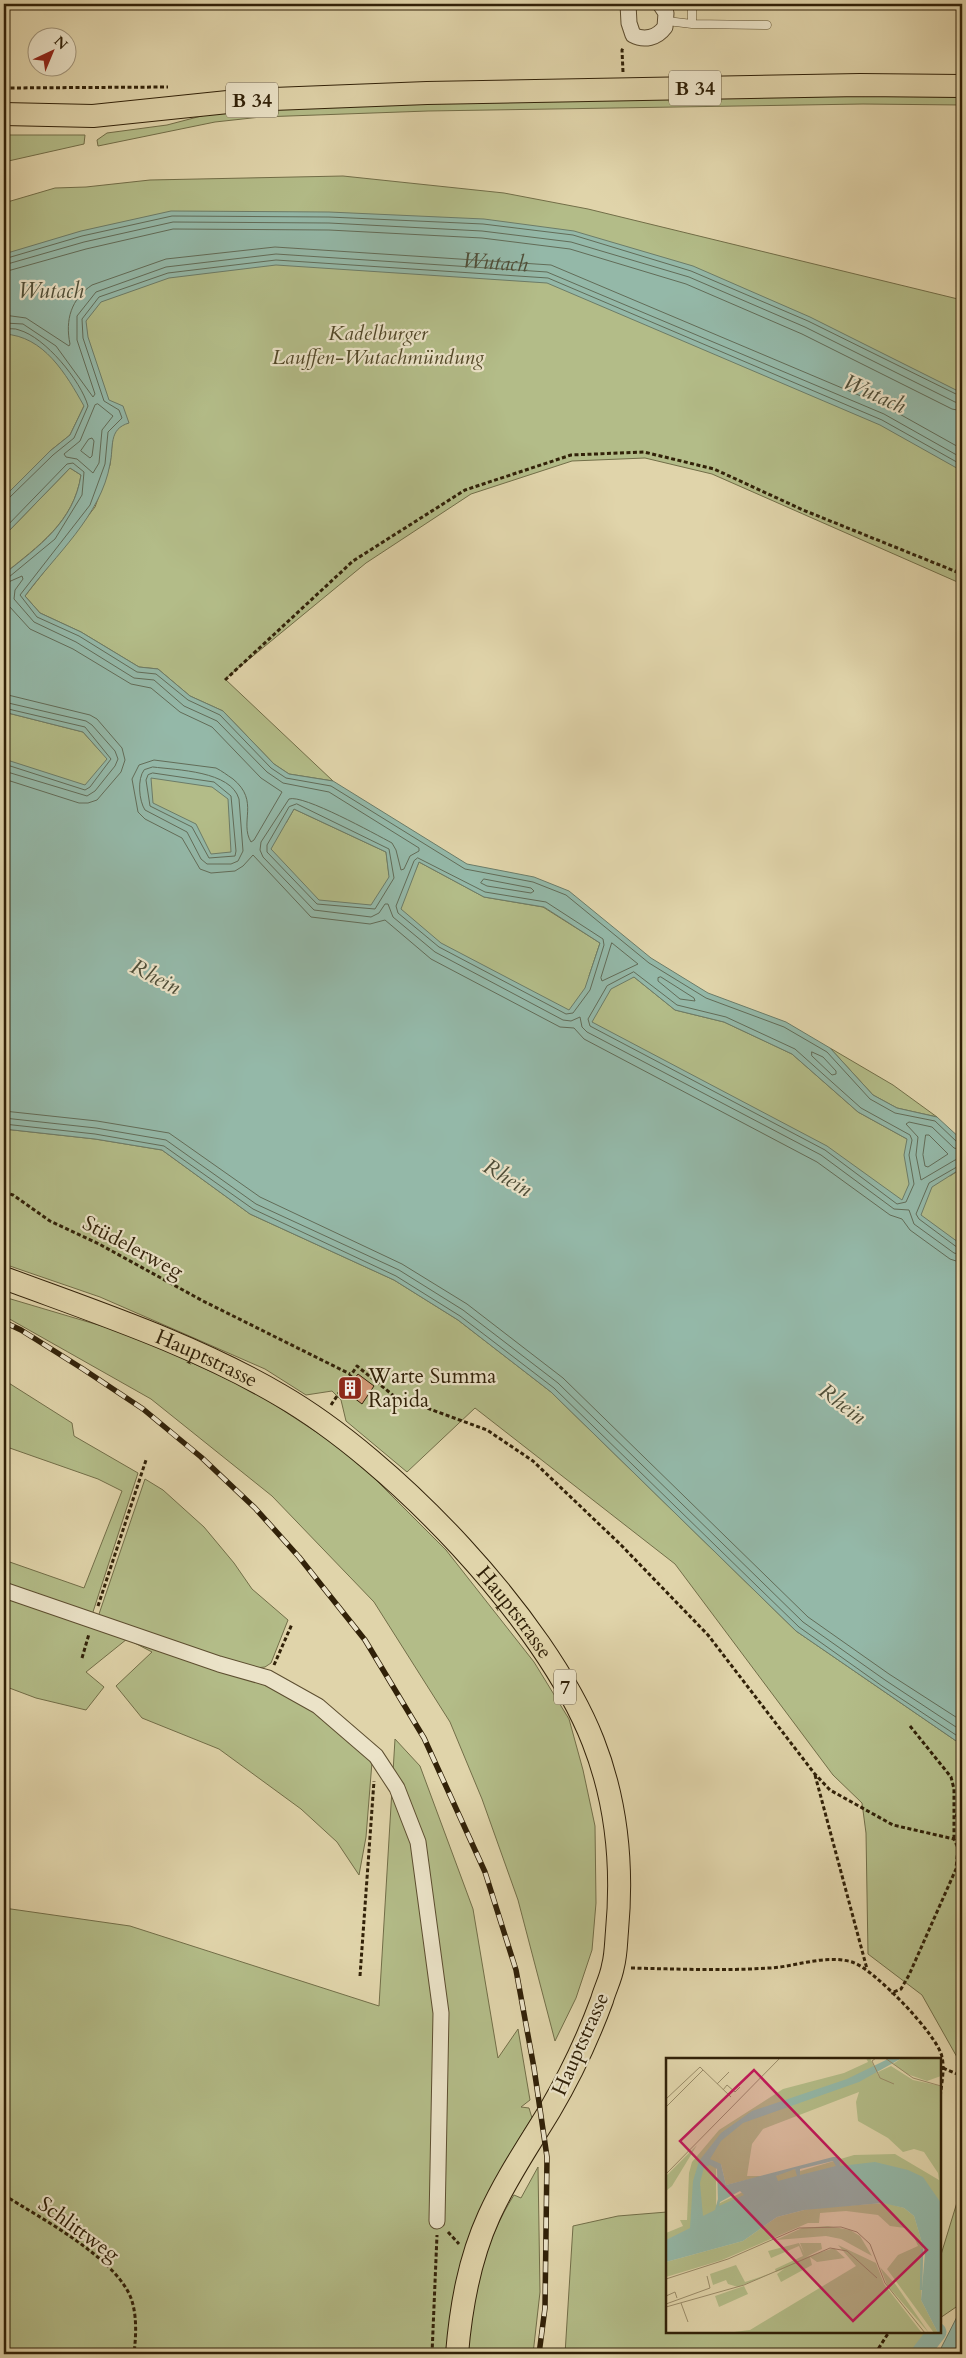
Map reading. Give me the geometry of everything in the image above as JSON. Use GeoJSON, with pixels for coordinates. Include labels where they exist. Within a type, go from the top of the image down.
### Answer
{"type":"FeatureCollection","features":[{"type":"Feature","properties":{"kind":"main road","name":"B 34"},"geometry":{"type":"LineString","coordinates":[[4,114],[93,116],[247,100],[427,93],[850,85],[962,86]]}},
{"type":"Feature","properties":{"kind":"main road","name":"Hauptstrasse"},"geometry":{"type":"LineString","coordinates":[[4,1278],[202,1353],[283,1396],[320,1420],[396,1483],[465,1552],[506,1600],[534,1638],[579,1710],[604,1773],[616,1822],[620,1901],[613,1967],[591,2031],[552,2106],[514,2168],[490,2215],[472,2259],[461,2312],[456,2354]]}},
{"type":"Feature","properties":{"kind":"street"},"geometry":{"type":"LineString","coordinates":[[628,4],[629,23],[633,34],[644,38],[656,36],[665,27],[667,21],[666,13],[660,4]]}},
{"type":"Feature","properties":{"kind":"street"},"geometry":{"type":"LineString","coordinates":[[4,1590],[219,1664],[268,1678],[318,1706],[376,1756],[397,1788],[418,1842],[441,2013],[437,2221]]}},
{"type":"Feature","properties":{"kind":"lane"},"geometry":{"type":"LineString","coordinates":[[692,4],[692,24]]}},
{"type":"Feature","properties":{"kind":"lane"},"geometry":{"type":"LineString","coordinates":[[667,21],[692,24],[767,25]]}},
{"type":"Feature","properties":{"kind":"path"},"geometry":{"type":"LineString","coordinates":[[623,72],[622,50],[633,34]]}},
{"type":"Feature","properties":{"kind":"path"},"geometry":{"type":"LineString","coordinates":[[225,680],[353,561],[465,490],[572,455],[644,452],[714,469],[803,510],[962,574]]}},
{"type":"Feature","properties":{"kind":"path","name":"Stüdelerweg"},"geometry":{"type":"LineString","coordinates":[[4,1192],[13,1195],[50,1221],[99,1244],[168,1283],[350,1374]]}},
{"type":"Feature","properties":{"kind":"path"},"geometry":{"type":"LineString","coordinates":[[320,1420],[357,1366],[394,1396],[487,1430],[533,1461],[622,1546],[708,1635],[814,1773],[830,1790],[893,1825],[954,1839]]}},
{"type":"Feature","properties":{"kind":"path"},"geometry":{"type":"LineString","coordinates":[[82,1658],[146,1460]]}},
{"type":"Feature","properties":{"kind":"path"},"geometry":{"type":"LineString","coordinates":[[268,1678],[292,1624]]}},
{"type":"Feature","properties":{"kind":"path"},"geometry":{"type":"LineString","coordinates":[[891,1993],[902,1988],[909,1975],[956,1869],[958,1848],[954,1839],[954,1789],[951,1777],[910,1726]]}},
{"type":"Feature","properties":{"kind":"path"},"geometry":{"type":"LineString","coordinates":[[360,1976],[376,1756]]}},
{"type":"Feature","properties":{"kind":"path"},"geometry":{"type":"LineString","coordinates":[[814,1773],[867,1970]]}},
{"type":"Feature","properties":{"kind":"path"},"geometry":{"type":"LineString","coordinates":[[955,1814],[962,1818]]}},
{"type":"Feature","properties":{"kind":"path"},"geometry":{"type":"LineString","coordinates":[[613,1967],[706,1970],[771,1968],[830,1959],[853,1962],[867,1970],[921,2021],[942,2055],[941,2089]]}},
{"type":"Feature","properties":{"kind":"path"},"geometry":{"type":"LineString","coordinates":[[943,2068],[962,2076]]}},
{"type":"Feature","properties":{"kind":"path","name":"Schlittweg"},"geometry":{"type":"LineString","coordinates":[[4,2195],[95,2254],[121,2279],[132,2300],[136,2330],[134,2354]]}},
{"type":"Feature","properties":{"kind":"path"},"geometry":{"type":"LineString","coordinates":[[437,2221],[472,2259]]}},
{"type":"Feature","properties":{"kind":"path"},"geometry":{"type":"LineString","coordinates":[[432,2354],[437,2221]]}},
{"type":"Feature","properties":{"kind":"path"},"geometry":{"type":"LineString","coordinates":[[875,2354],[888,2333]]}},
{"type":"Feature","properties":{"kind":"green space"},"geometry":{"type":"Polygon","coordinates":[[[862,96],[962,97],[962,105],[863,104],[428,111],[261,117],[215,122],[98,146],[97,140],[107,133],[167,125],[209,114],[252,109],[429,102],[862,96]]]}},
{"type":"Feature","properties":{"kind":"green space"},"geometry":{"type":"Polygon","coordinates":[[[4,135],[85,135],[84,144],[4,162],[4,135]]]}},
{"type":"Feature","properties":{"kind":"green space","name":"Kadelburger Lauffen-Wutachmündung"},"geometry":{"type":"Polygon","coordinates":[[[343,176],[504,193],[588,209],[962,300],[962,584],[712,474],[645,458],[572,461],[471,494],[366,563],[225,679],[333,781],[289,774],[274,764],[223,711],[190,696],[158,669],[139,667],[81,632],[40,613],[25,596],[95,507],[110,465],[113,434],[121,425],[84,406],[70,435],[50,451],[4,497],[4,203],[55,188],[86,187],[150,180],[343,176]]]}},
{"type":"Feature","properties":{"kind":"green space"},"geometry":{"type":"Polygon","coordinates":[[[70,468],[81,475],[77,492],[63,520],[41,543],[4,574],[4,536],[70,468]]]}},
{"type":"Feature","properties":{"kind":"green space"},"geometry":{"type":"Polygon","coordinates":[[[4,712],[83,732],[101,752],[197,778],[286,823],[294,809],[386,852],[389,875],[409,885],[419,862],[484,897],[543,907],[600,943],[589,976],[634,977],[675,1010],[724,1022],[792,1054],[858,1112],[907,1139],[950,1176],[962,1168],[962,1445],[4,912],[4,712]]]}},
{"type":"Feature","properties":{"kind":"green space"},"geometry":{"type":"Polygon","coordinates":[[[830,1048],[893,1085],[937,1117],[897,1108],[873,1095],[830,1048]]]}},
{"type":"Feature","properties":{"kind":"green space"},"geometry":{"type":"Polygon","coordinates":[[[4,1129],[95,1139],[162,1150],[250,1214],[394,1280],[458,1320],[551,1392],[796,1631],[962,1745],[962,2066],[922,1995],[868,1954],[866,1833],[862,1803],[833,1775],[675,1564],[475,1408],[407,1472],[346,1421],[341,1400],[332,1391],[306,1395],[265,1369],[100,1297],[4,1264],[4,1129]]]}},
{"type":"Feature","properties":{"kind":"green space"},"geometry":{"type":"Polygon","coordinates":[[[4,1297],[132,1335],[255,1392],[350,1454],[446,1550],[534,1662],[569,1719],[583,1770],[595,1826],[596,1903],[592,1950],[576,1998],[555,2041],[518,1900],[482,1799],[450,1722],[374,1602],[272,1496],[151,1399],[6,1317],[4,1297]]]}},
{"type":"Feature","properties":{"kind":"green space"},"geometry":{"type":"Polygon","coordinates":[[[4,1380],[72,1423],[74,1436],[138,1473],[92,1615],[266,1684],[313,1710],[372,1762],[366,1837],[359,1875],[337,1842],[301,1809],[219,1749],[142,1718],[116,1686],[152,1652],[127,1639],[86,1672],[104,1687],[86,1710],[36,1698],[4,1686],[4,1560],[84,1588],[122,1491],[98,1479],[4,1446],[4,1380]]]}},
{"type":"Feature","properties":{"kind":"green space"},"geometry":{"type":"Polygon","coordinates":[[[145,1479],[163,1490],[204,1527],[234,1563],[252,1589],[288,1620],[271,1663],[265,1667],[255,1668],[98,1617],[145,1479]]]}},
{"type":"Feature","properties":{"kind":"green space"},"geometry":{"type":"Polygon","coordinates":[[[395,1739],[420,1766],[473,1909],[498,2058],[518,2029],[530,2100],[521,2107],[529,2108],[532,2118],[498,2176],[473,2230],[463,2258],[456,2288],[446,2354],[4,2354],[4,1908],[130,1926],[379,2006],[395,1739]]]}},
{"type":"Feature","properties":{"kind":"green space"},"geometry":{"type":"Polygon","coordinates":[[[538,2167],[540,2292],[533,2354],[467,2354],[468,2334],[475,2292],[487,2251],[514,2195],[521,2198],[538,2167]]]}},
{"type":"Feature","properties":{"kind":"green space"},"geometry":{"type":"Polygon","coordinates":[[[962,2186],[962,2303],[941,2317],[941,2255],[962,2186]]]}},
{"type":"Feature","properties":{"kind":"green space"},"geometry":{"type":"Polygon","coordinates":[[[666,2212],[666,2333],[928,2333],[910,2354],[565,2354],[573,2226],[618,2216],[666,2212]]]}},
{"type":"Feature","properties":{"kind":"water"},"geometry":{"type":"Polygon","coordinates":[[[171,211],[329,212],[484,219],[574,231],[693,266],[810,317],[962,393],[962,471],[880,425],[547,283],[276,265],[169,278],[101,302],[86,321],[88,337],[109,400],[123,406],[129,423],[122,426],[115,434],[105,483],[87,518],[25,596],[40,613],[81,632],[139,667],[158,669],[190,696],[223,711],[274,764],[289,774],[333,781],[467,864],[534,877],[569,891],[651,958],[708,993],[786,1022],[830,1048],[873,1095],[897,1108],[937,1117],[962,1140],[962,1168],[932,1187],[921,1215],[962,1245],[962,1745],[796,1631],[551,1392],[458,1320],[394,1280],[250,1214],[162,1150],[95,1139],[4,1129],[4,759],[85,785],[107,759],[83,732],[4,712],[4,574],[29,554],[63,520],[77,492],[81,475],[70,468],[4,536],[4,497],[50,451],[70,435],[84,406],[70,382],[42,349],[18,336],[4,334],[4,254],[81,231],[171,211]],[[151,778],[153,803],[196,824],[211,854],[231,852],[228,799],[212,787],[151,778]],[[294,809],[271,849],[319,900],[371,905],[389,877],[386,852],[294,809]],[[419,862],[401,909],[441,943],[569,1010],[585,988],[600,943],[544,907],[484,897],[419,862]],[[634,977],[611,989],[592,1022],[827,1146],[902,1200],[909,1184],[904,1155],[907,1139],[858,1112],[792,1054],[724,1022],[675,1010],[634,977]]]}},
{"type":"Feature","properties":{"kind":"water"},"geometry":{"type":"Polygon","coordinates":[[[962,2307],[962,2354],[938,2354],[962,2307]]]}},
{"type":"Feature","properties":{"kind":"building","name":"Warte Summa Rapida"},"geometry":{"type":"Polygon","coordinates":[[[358,1374],[374,1386],[362,1404],[345,1391],[358,1374]]]}},
{"type":"Feature","properties":{"kind":"waterway"},"geometry":{"type":"LineString","coordinates":[[920,2354],[936,2333]]}},
{"type":"Feature","properties":{"kind":"railway"},"geometry":{"type":"LineString","coordinates":[[4,1322],[21,1330],[143,1409],[201,1457],[255,1508],[299,1557],[365,1640],[424,1738],[485,1872],[516,1970],[534,2068],[547,2157],[545,2308],[539,2354]]}},
{"type":"Feature","properties":{"kind":"place","name":"Warte Summa Rapida"},"geometry":{"type":"Point","coordinates":[350,1388]}},
{"type":"Feature","properties":{"kind":"water label","name":"Wutach"},"geometry":{"type":"Point","coordinates":[496,259]}},
{"type":"Feature","properties":{"kind":"water label","name":"Wutach"},"geometry":{"type":"Point","coordinates":[51,290]}},
{"type":"Feature","properties":{"kind":"water label","name":"Wutach"},"geometry":{"type":"Point","coordinates":[875,393]}},
{"type":"Feature","properties":{"kind":"water label","name":"Rhein"},"geometry":{"type":"Point","coordinates":[156,976]}},
{"type":"Feature","properties":{"kind":"water label","name":"Rhein"},"geometry":{"type":"Point","coordinates":[508,1177]}},
{"type":"Feature","properties":{"kind":"water label","name":"Rhein"},"geometry":{"type":"Point","coordinates":[843,1403]}}]}
